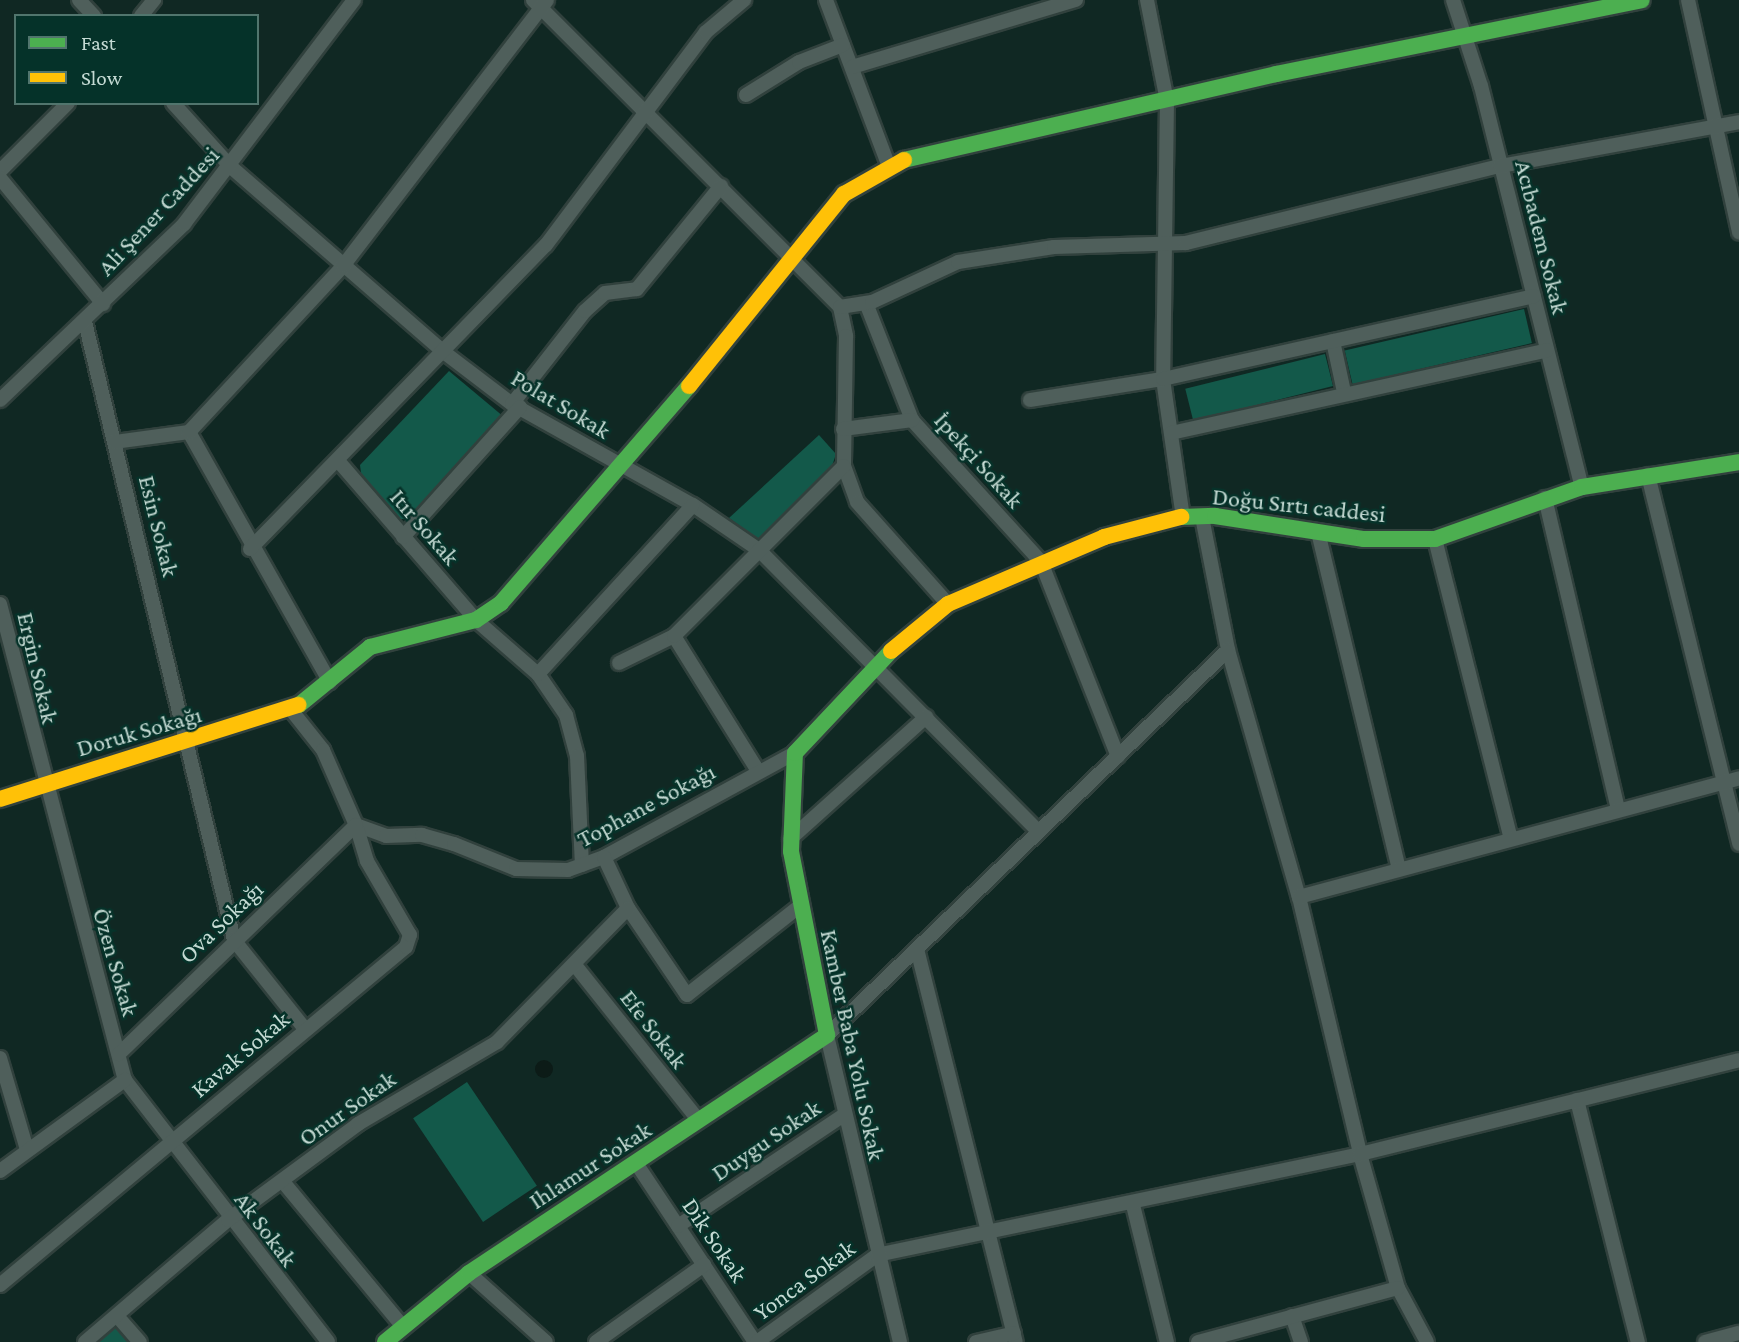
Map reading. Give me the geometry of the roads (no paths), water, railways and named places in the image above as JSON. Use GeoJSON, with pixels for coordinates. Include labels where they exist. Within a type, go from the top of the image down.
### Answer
{"type":"FeatureCollection","features":[{"type":"Feature","properties":{"kind":"street"},"geometry":{"type":"LineString","coordinates":[[79,0],[91,14]]}},
{"type":"Feature","properties":{"kind":"street"},"geometry":{"type":"LineString","coordinates":[[143,14],[154,0]]}},
{"type":"Feature","properties":{"kind":"street","name":"Ali Şener Caddesi"},"geometry":{"type":"LineString","coordinates":[[0,400],[103,304],[231,167],[354,0]]}},
{"type":"Feature","properties":{"kind":"street"},"geometry":{"type":"LineString","coordinates":[[250,549],[340,463],[546,245],[706,32],[744,0]]}},
{"type":"Feature","properties":{"kind":"street"},"geometry":{"type":"LineString","coordinates":[[827,0],[888,164]]}},
{"type":"Feature","properties":{"kind":"street"},"geometry":{"type":"LineString","coordinates":[[852,66],[1076,0]]}},
{"type":"Feature","properties":{"kind":"street"},"geometry":{"type":"LineString","coordinates":[[1147,0],[1167,101],[1169,243],[1163,379],[1183,518]]}},
{"type":"Feature","properties":{"kind":"street","name":"Acıbadem Sokak"},"geometry":{"type":"LineString","coordinates":[[1453,0],[1500,166],[1582,487]]}},
{"type":"Feature","properties":{"kind":"street"},"geometry":{"type":"LineString","coordinates":[[356,825],[323,750],[292,711],[370,647],[476,620],[501,603],[622,468],[844,194],[888,164],[1167,101],[1642,0]]}},
{"type":"Feature","properties":{"kind":"street"},"geometry":{"type":"LineString","coordinates":[[1688,0],[1739,232]]}},
{"type":"Feature","properties":{"kind":"street"},"geometry":{"type":"LineString","coordinates":[[115,442],[189,432],[343,267],[540,3],[840,307],[846,336],[844,466],[857,502],[948,604]]}},
{"type":"Feature","properties":{"kind":"street"},"geometry":{"type":"LineString","coordinates":[[746,95],[799,62],[843,45]]}},
{"type":"Feature","properties":{"kind":"street"},"geometry":{"type":"LineString","coordinates":[[0,171],[66,105]]}},
{"type":"Feature","properties":{"kind":"street","name":"Polat Sokak"},"geometry":{"type":"LineString","coordinates":[[175,105],[231,167],[445,353],[516,406],[622,468],[693,505],[759,550],[877,663],[1039,832]]}},
{"type":"Feature","properties":{"kind":"street"},"geometry":{"type":"LineString","coordinates":[[840,307],[866,303],[958,262],[1054,247],[1169,243],[1500,166],[1739,122]]}},
{"type":"Feature","properties":{"kind":"street"},"geometry":{"type":"LineString","coordinates":[[0,178],[103,304]]}},
{"type":"Feature","properties":{"kind":"street"},"geometry":{"type":"LineString","coordinates":[[403,537],[516,406],[585,311],[605,293],[637,289],[721,186]]}},
{"type":"Feature","properties":{"kind":"street"},"geometry":{"type":"LineString","coordinates":[[1030,400],[1163,379],[1534,296]]}},
{"type":"Feature","properties":{"kind":"street","name":"İpekçi Sokak"},"geometry":{"type":"LineString","coordinates":[[866,303],[912,420],[1041,562]]}},
{"type":"Feature","properties":{"kind":"street","name":"Esin Sokak"},"geometry":{"type":"LineString","coordinates":[[85,322],[234,940]]}},
{"type":"Feature","properties":{"kind":"street"},"geometry":{"type":"LineString","coordinates":[[1333,341],[1344,392]]}},
{"type":"Feature","properties":{"kind":"street"},"geometry":{"type":"LineString","coordinates":[[1171,433],[1344,392],[1547,349]]}},
{"type":"Feature","properties":{"kind":"street"},"geometry":{"type":"LineString","coordinates":[[843,429],[912,420]]}},
{"type":"Feature","properties":{"kind":"street"},"geometry":{"type":"LineString","coordinates":[[189,432],[250,549],[330,682]]}},
{"type":"Feature","properties":{"kind":"street","name":"Doğu Sırtı caddesi"},"geometry":{"type":"LineString","coordinates":[[795,753],[877,663],[948,604],[1104,537],[1183,518],[1202,517],[1318,532],[1435,539],[1582,487],[1739,462]]}},
{"type":"Feature","properties":{"kind":"street","name":"Itır Sokak"},"geometry":{"type":"LineString","coordinates":[[340,463],[476,620],[538,674],[566,715],[577,756],[582,865]]}},
{"type":"Feature","properties":{"kind":"street"},"geometry":{"type":"LineString","coordinates":[[619,663],[674,636],[844,466]]}},
{"type":"Feature","properties":{"kind":"street"},"geometry":{"type":"LineString","coordinates":[[1648,475],[1739,844]]}},
{"type":"Feature","properties":{"kind":"street"},"geometry":{"type":"LineString","coordinates":[[1545,498],[1618,810]]}},
{"type":"Feature","properties":{"kind":"street"},"geometry":{"type":"LineString","coordinates":[[538,674],[693,505]]}},
{"type":"Feature","properties":{"kind":"street"},"geometry":{"type":"LineString","coordinates":[[1202,517],[1228,650],[1299,897],[1360,1154],[1398,1288],[1427,1342]]}},
{"type":"Feature","properties":{"kind":"street"},"geometry":{"type":"LineString","coordinates":[[1318,532],[1399,869]]}},
{"type":"Feature","properties":{"kind":"street"},"geometry":{"type":"LineString","coordinates":[[1435,539],[1511,839]]}},
{"type":"Feature","properties":{"kind":"street"},"geometry":{"type":"LineString","coordinates":[[1041,562],[1118,756]]}},
{"type":"Feature","properties":{"kind":"street","name":"Ergin Sokak"},"geometry":{"type":"LineString","coordinates":[[0,604],[42,783]]}},
{"type":"Feature","properties":{"kind":"street"},"geometry":{"type":"LineString","coordinates":[[674,636],[758,771]]}},
{"type":"Feature","properties":{"kind":"street"},"geometry":{"type":"LineString","coordinates":[[827,1035],[1228,650]]}},
{"type":"Feature","properties":{"kind":"street","name":"Doruk Sokağı"},"geometry":{"type":"LineString","coordinates":[[0,799],[42,783],[292,711]]}},
{"type":"Feature","properties":{"kind":"street"},"geometry":{"type":"LineString","coordinates":[[790,839],[926,717]]}},
{"type":"Feature","properties":{"kind":"street","name":"Tophane Sokağı"},"geometry":{"type":"LineString","coordinates":[[356,825],[386,836],[422,835],[454,844],[516,869],[582,865],[604,857],[795,753]]}},
{"type":"Feature","properties":{"kind":"street","name":"Kamber Baba Yolu Sokak"},"geometry":{"type":"LineString","coordinates":[[795,753],[790,839],[801,905],[844,1115],[900,1342]]}},
{"type":"Feature","properties":{"kind":"street"},"geometry":{"type":"LineString","coordinates":[[1299,897],[1739,778]]}},
{"type":"Feature","properties":{"kind":"street","name":"Özen Sokak"},"geometry":{"type":"LineString","coordinates":[[42,783],[125,1080],[175,1139]]}},
{"type":"Feature","properties":{"kind":"street","name":"Ova Sokağı"},"geometry":{"type":"LineString","coordinates":[[119,1054],[356,825]]}},
{"type":"Feature","properties":{"kind":"street","name":"Kavak Sokak"},"geometry":{"type":"LineString","coordinates":[[0,1285],[304,1029],[406,947],[410,935],[367,861],[356,825]]}},
{"type":"Feature","properties":{"kind":"street"},"geometry":{"type":"LineString","coordinates":[[604,857],[628,908],[687,995],[801,905]]}},
{"type":"Feature","properties":{"kind":"street","name":"Onur Sokak"},"geometry":{"type":"LineString","coordinates":[[85,1342],[118,1317],[228,1220],[284,1183],[358,1124],[497,1042],[628,908]]}},
{"type":"Feature","properties":{"kind":"street"},"geometry":{"type":"LineString","coordinates":[[234,940],[304,1029]]}},
{"type":"Feature","properties":{"kind":"street"},"geometry":{"type":"LineString","coordinates":[[917,949],[1015,1337],[976,1342]]}},
{"type":"Feature","properties":{"kind":"street","name":"Efe Sokak"},"geometry":{"type":"LineString","coordinates":[[575,965],[699,1121]]}},
{"type":"Feature","properties":{"kind":"street","name":"Ihlamur Sokak"},"geometry":{"type":"LineString","coordinates":[[385,1342],[469,1273],[827,1035]]}},
{"type":"Feature","properties":{"kind":"street"},"geometry":{"type":"LineString","coordinates":[[0,1058],[27,1150]]}},
{"type":"Feature","properties":{"kind":"street"},"geometry":{"type":"LineString","coordinates":[[877,1255],[1133,1205],[1360,1154],[1739,1060]]}},
{"type":"Feature","properties":{"kind":"street"},"geometry":{"type":"LineString","coordinates":[[0,1171],[125,1080]]}},
{"type":"Feature","properties":{"kind":"street"},"geometry":{"type":"LineString","coordinates":[[1577,1100],[1638,1342]]}},
{"type":"Feature","properties":{"kind":"street","name":"Duygu Sokak"},"geometry":{"type":"LineString","coordinates":[[678,1226],[844,1115]]}},
{"type":"Feature","properties":{"kind":"street","name":"Ak Sokak"},"geometry":{"type":"LineString","coordinates":[[175,1139],[228,1220],[328,1342]]}},
{"type":"Feature","properties":{"kind":"street","name":"Dik Sokak"},"geometry":{"type":"LineString","coordinates":[[636,1163],[756,1342]]}},
{"type":"Feature","properties":{"kind":"street"},"geometry":{"type":"LineString","coordinates":[[284,1183],[403,1327]]}},
{"type":"Feature","properties":{"kind":"street"},"geometry":{"type":"LineString","coordinates":[[1133,1205],[1167,1342]]}},
{"type":"Feature","properties":{"kind":"street","name":"Yonca Sokak"},"geometry":{"type":"LineString","coordinates":[[756,1342],[877,1255]]}},
{"type":"Feature","properties":{"kind":"street"},"geometry":{"type":"LineString","coordinates":[[596,1342],[704,1265]]}},
{"type":"Feature","properties":{"kind":"street"},"geometry":{"type":"LineString","coordinates":[[469,1273],[546,1342]]}},
{"type":"Feature","properties":{"kind":"street"},"geometry":{"type":"LineString","coordinates":[[1198,1342],[1398,1288]]}},
{"type":"Feature","properties":{"kind":"street"},"geometry":{"type":"LineString","coordinates":[[1292,1316],[1301,1342]]}},
{"type":"Feature","properties":{"kind":"street"},"geometry":{"type":"LineString","coordinates":[[118,1317],[139,1342]]}},
{"type":"Feature","properties":{"kind":"street"},"geometry":{"type":"LineString","coordinates":[[1705,1342],[1739,1332]]}}]}
